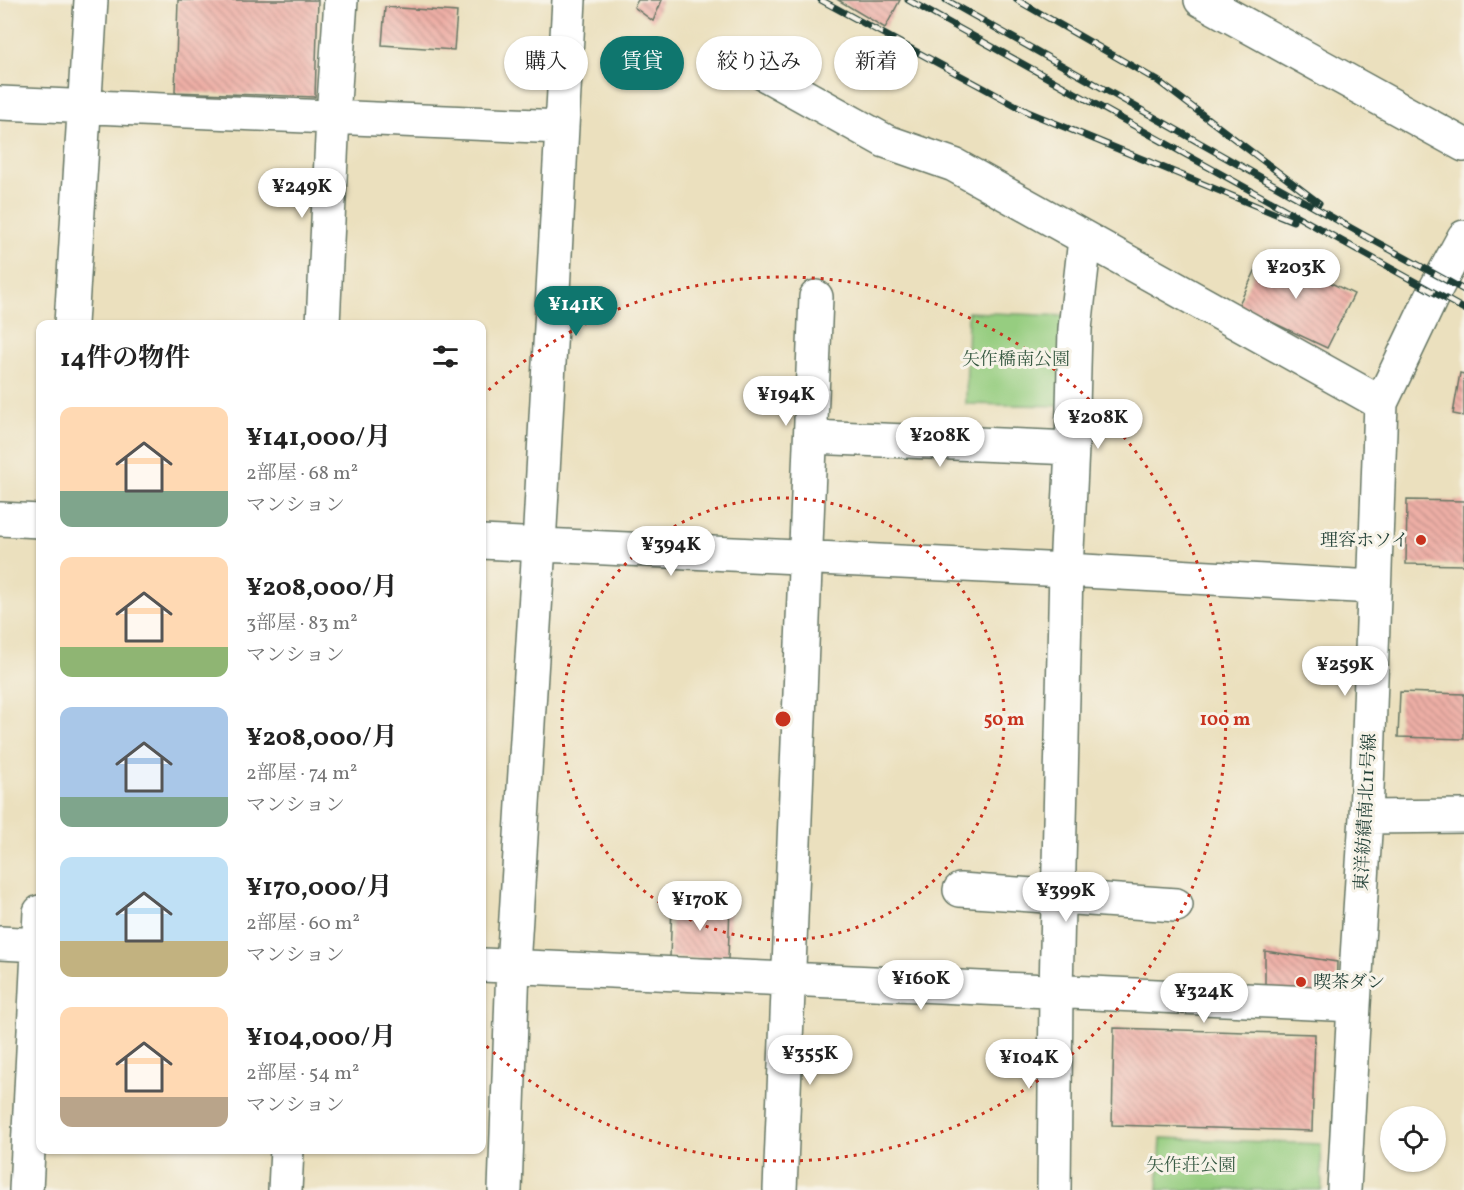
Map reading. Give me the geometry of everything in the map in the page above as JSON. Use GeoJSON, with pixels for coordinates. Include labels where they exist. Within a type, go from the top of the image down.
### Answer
{"type":"FeatureCollection","features":[{"type":"Feature","properties":{"kind":"street"},"geometry":{"type":"LineString","coordinates":[[71,320],[91,0]]}},
{"type":"Feature","properties":{"kind":"street"},"geometry":{"type":"LineString","coordinates":[[323,320],[341,0]]}},
{"type":"Feature","properties":{"kind":"street"},"geometry":{"type":"LineString","coordinates":[[505,1190],[497,966],[539,545],[569,0]]}},
{"type":"Feature","properties":{"kind":"street"},"geometry":{"type":"LineString","coordinates":[[1201,0],[1464,145]]}},
{"type":"Feature","properties":{"kind":"street"},"geometry":{"type":"LineString","coordinates":[[793,90],[885,141],[954,165],[1381,403]]}},
{"type":"Feature","properties":{"kind":"street"},"geometry":{"type":"LineString","coordinates":[[0,103],[562,127]]}},
{"type":"Feature","properties":{"kind":"street","name":"東洋紡績南北11号線"},"geometry":{"type":"LineString","coordinates":[[1344,1190],[1366,817],[1381,403],[1434,292],[1464,237]]}},
{"type":"Feature","properties":{"kind":"street"},"geometry":{"type":"LineString","coordinates":[[1054,1190],[1056,991],[1066,570],[1075,329],[1085,239]]}},
{"type":"Feature","properties":{"kind":"street"},"geometry":{"type":"LineString","coordinates":[[780,1190],[816,297]]}},
{"type":"Feature","properties":{"kind":"street"},"geometry":{"type":"LineString","coordinates":[[811,437],[1072,448]]}},
{"type":"Feature","properties":{"kind":"street"},"geometry":{"type":"LineString","coordinates":[[0,519],[36,521]]}},
{"type":"Feature","properties":{"kind":"street"},"geometry":{"type":"LineString","coordinates":[[486,542],[1374,587]]}},
{"type":"Feature","properties":{"kind":"street"},"geometry":{"type":"LineString","coordinates":[[1366,817],[1464,816]]}},
{"type":"Feature","properties":{"kind":"street"},"geometry":{"type":"LineString","coordinates":[[960,890],[1176,905]]}},
{"type":"Feature","properties":{"kind":"street"},"geometry":{"type":"LineString","coordinates":[[0,943],[36,945]]}},
{"type":"Feature","properties":{"kind":"street"},"geometry":{"type":"LineString","coordinates":[[497,966],[1354,1005]]}},
{"type":"Feature","properties":{"kind":"street"},"geometry":{"type":"LineString","coordinates":[[26,1190],[36,1015]]}},
{"type":"Feature","properties":{"kind":"street"},"geometry":{"type":"LineString","coordinates":[[285,1190],[287,1154]]}},
{"type":"Feature","properties":{"kind":"green space","name":"矢作橋南公園"},"geometry":{"type":"Polygon","coordinates":[[[968,312],[1066,316],[1066,406],[966,404],[968,312]]]}},
{"type":"Feature","properties":{"kind":"green space","name":"矢作荘公園"},"geometry":{"type":"Polygon","coordinates":[[[1161,1138],[1321,1144],[1322,1190],[1158,1190],[1161,1138]]]}},
{"type":"Feature","properties":{"kind":"building"},"geometry":{"type":"Polygon","coordinates":[[[178,0],[318,0],[315,97],[175,92],[178,0]]]}},
{"type":"Feature","properties":{"kind":"building"},"geometry":{"type":"Polygon","coordinates":[[[638,0],[662,0],[653,21],[634,7],[638,0]]]}},
{"type":"Feature","properties":{"kind":"building"},"geometry":{"type":"Polygon","coordinates":[[[838,0],[900,0],[885,28],[838,0]]]}},
{"type":"Feature","properties":{"kind":"building"},"geometry":{"type":"Polygon","coordinates":[[[385,7],[457,12],[454,50],[382,45],[385,7]]]}},
{"type":"Feature","properties":{"kind":"building"},"geometry":{"type":"Polygon","coordinates":[[[1265,251],[1354,294],[1327,348],[1238,306],[1265,251]]]}},
{"type":"Feature","properties":{"kind":"building"},"geometry":{"type":"Polygon","coordinates":[[[1460,373],[1464,374],[1464,416],[1453,414],[1460,373]]]}},
{"type":"Feature","properties":{"kind":"building"},"geometry":{"type":"Polygon","coordinates":[[[1407,500],[1464,501],[1464,565],[1406,564],[1407,500]]]}},
{"type":"Feature","properties":{"kind":"building"},"geometry":{"type":"Polygon","coordinates":[[[1400,692],[1464,694],[1464,739],[1398,737],[1400,692]]]}},
{"type":"Feature","properties":{"kind":"building"},"geometry":{"type":"Polygon","coordinates":[[[672,905],[730,907],[728,959],[670,957],[672,905]]]}},
{"type":"Feature","properties":{"kind":"building"},"geometry":{"type":"Polygon","coordinates":[[[1265,951],[1337,962],[1336,995],[1265,995],[1265,951]]]}},
{"type":"Feature","properties":{"kind":"building"},"geometry":{"type":"Polygon","coordinates":[[[1114,1028],[1315,1034],[1312,1131],[1112,1125],[1114,1028]]]}},
{"type":"Feature","properties":{"kind":"railway"},"geometry":{"type":"LineString","coordinates":[[821,0],[1028,112],[1293,221]]}},
{"type":"Feature","properties":{"kind":"railway"},"geometry":{"type":"LineString","coordinates":[[908,0],[1464,309]]}},
{"type":"Feature","properties":{"kind":"railway"},"geometry":{"type":"LineString","coordinates":[[946,0],[1464,290]]}},
{"type":"Feature","properties":{"kind":"railway"},"geometry":{"type":"LineString","coordinates":[[1017,0],[1158,81],[1319,203]]}},
{"type":"Feature","properties":{"kind":"place","name":"理容ホソイ"},"geometry":{"type":"Point","coordinates":[1421,540]}},
{"type":"Feature","properties":{"kind":"place","name":"喫茶ダン"},"geometry":{"type":"Point","coordinates":[1301,982]}}]}
